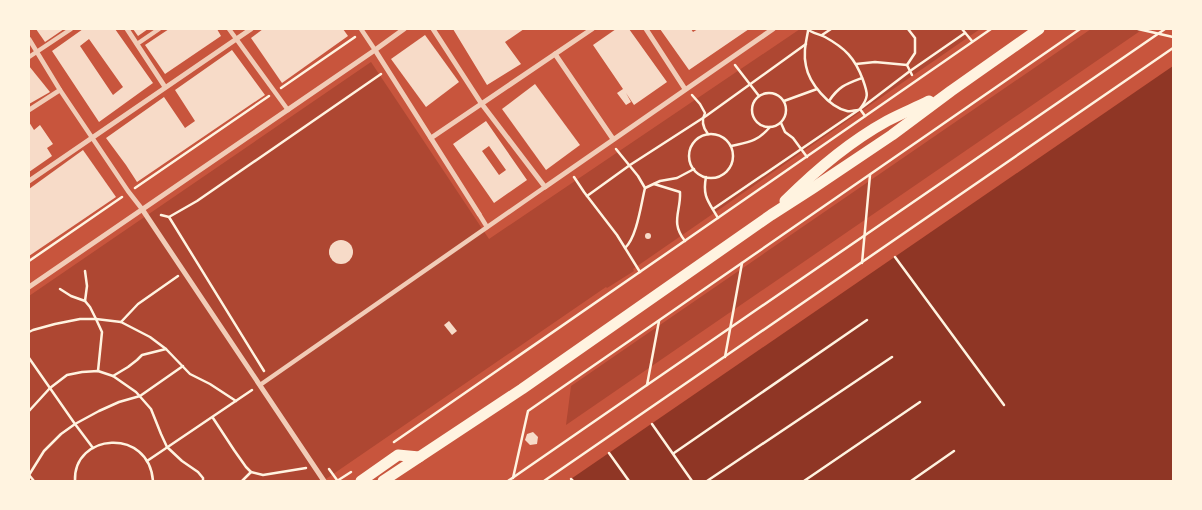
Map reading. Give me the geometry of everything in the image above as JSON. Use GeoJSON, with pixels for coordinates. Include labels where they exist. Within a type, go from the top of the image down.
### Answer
{"type":"FeatureCollection","features":[{"type":"Feature","properties":{"kind":"main road"},"geometry":{"type":"LineString","coordinates":[[1022,41],[1029,29]]}},
{"type":"Feature","properties":{"kind":"main road"},"geometry":{"type":"LineString","coordinates":[[383,481],[522,389],[771,215],[892,135],[1039,29]]}},
{"type":"Feature","properties":{"kind":"main road"},"geometry":{"type":"LineString","coordinates":[[361,481],[398,455],[419,456]]}},
{"type":"Feature","properties":{"kind":"street"},"geometry":{"type":"LineString","coordinates":[[29,57],[71,29]]}},
{"type":"Feature","properties":{"kind":"street"},"geometry":{"type":"LineString","coordinates":[[127,29],[166,87]]}},
{"type":"Feature","properties":{"kind":"street"},"geometry":{"type":"LineString","coordinates":[[137,44],[159,29]]}},
{"type":"Feature","properties":{"kind":"street"},"geometry":{"type":"LineString","coordinates":[[229,29],[288,110]]}},
{"type":"Feature","properties":{"kind":"street"},"geometry":{"type":"LineString","coordinates":[[29,181],[251,29]]}},
{"type":"Feature","properties":{"kind":"street"},"geometry":{"type":"LineString","coordinates":[[29,287],[404,29]]}},
{"type":"Feature","properties":{"kind":"street"},"geometry":{"type":"LineString","coordinates":[[433,29],[481,103],[545,187]]}},
{"type":"Feature","properties":{"kind":"street"},"geometry":{"type":"LineString","coordinates":[[431,138],[592,29]]}},
{"type":"Feature","properties":{"kind":"street"},"geometry":{"type":"LineString","coordinates":[[646,29],[686,89]]}},
{"type":"Feature","properties":{"kind":"street"},"geometry":{"type":"LineString","coordinates":[[260,385],[773,29]]}},
{"type":"Feature","properties":{"kind":"street"},"geometry":{"type":"LineString","coordinates":[[362,30],[487,227]]}},
{"type":"Feature","properties":{"kind":"street"},"geometry":{"type":"LineString","coordinates":[[29,39],[60,90],[324,481]]}},
{"type":"Feature","properties":{"kind":"street"},"geometry":{"type":"LineString","coordinates":[[555,54],[611,141]]}},
{"type":"Feature","properties":{"kind":"street"},"geometry":{"type":"LineString","coordinates":[[29,110],[60,90]]}},
{"type":"Feature","properties":{"kind":"path"},"geometry":{"type":"LineString","coordinates":[[822,35],[831,29]]}},
{"type":"Feature","properties":{"kind":"path"},"geometry":{"type":"LineString","coordinates":[[907,65],[915,53],[914,38],[910,29]]}},
{"type":"Feature","properties":{"kind":"path"},"geometry":{"type":"LineString","coordinates":[[962,29],[972,42]]}},
{"type":"Feature","properties":{"kind":"path"},"geometry":{"type":"LineString","coordinates":[[391,444],[991,29]]}},
{"type":"Feature","properties":{"kind":"path"},"geometry":{"type":"LineString","coordinates":[[513,478],[528,411],[1080,29]]}},
{"type":"Feature","properties":{"kind":"path"},"geometry":{"type":"LineString","coordinates":[[1138,29],[1151,30],[1158,34],[1173,37]]}},
{"type":"Feature","properties":{"kind":"path"},"geometry":{"type":"LineString","coordinates":[[508,481],[1166,29]]}},
{"type":"Feature","properties":{"kind":"path"},"geometry":{"type":"LineString","coordinates":[[29,261],[362,30]]}},
{"type":"Feature","properties":{"kind":"path"},"geometry":{"type":"LineString","coordinates":[[808,30],[822,35],[846,51],[856,64],[867,92],[866,100],[860,109],[846,111],[836,106],[817,88],[809,76],[804,57],[808,30]]}},
{"type":"Feature","properties":{"kind":"path"},"geometry":{"type":"LineString","coordinates":[[713,209],[860,109],[965,33]]}},
{"type":"Feature","properties":{"kind":"path"},"geometry":{"type":"LineString","coordinates":[[587,196],[806,44]]}},
{"type":"Feature","properties":{"kind":"path"},"geometry":{"type":"LineString","coordinates":[[544,481],[1173,48]]}},
{"type":"Feature","properties":{"kind":"path"},"geometry":{"type":"LineString","coordinates":[[730,58],[759,96]]}},
{"type":"Feature","properties":{"kind":"path"},"geometry":{"type":"LineString","coordinates":[[856,64],[875,62],[907,65]]}},
{"type":"Feature","properties":{"kind":"path"},"geometry":{"type":"LineString","coordinates":[[907,65],[912,75]]}},
{"type":"Feature","properties":{"kind":"path"},"geometry":{"type":"LineString","coordinates":[[162,215],[169,216],[197,201],[388,70]]}},
{"type":"Feature","properties":{"kind":"path"},"geometry":{"type":"LineString","coordinates":[[829,101],[843,85],[862,78]]}},
{"type":"Feature","properties":{"kind":"path"},"geometry":{"type":"LineString","coordinates":[[784,101],[817,88]]}},
{"type":"Feature","properties":{"kind":"path"},"geometry":{"type":"LineString","coordinates":[[686,89],[700,104],[705,113],[702,118],[704,129],[708,134]]}},
{"type":"Feature","properties":{"kind":"path"},"geometry":{"type":"LineString","coordinates":[[770,92],[780,96],[784,101],[787,112],[785,118],[776,126],[770,127],[759,124],[753,115],[753,104],[759,96],[770,92]]}},
{"type":"Feature","properties":{"kind":"path"},"geometry":{"type":"LineString","coordinates":[[860,109],[865,116]]}},
{"type":"Feature","properties":{"kind":"path"},"geometry":{"type":"LineString","coordinates":[[781,123],[786,132],[807,156]]}},
{"type":"Feature","properties":{"kind":"path"},"geometry":{"type":"LineString","coordinates":[[731,146],[753,141],[764,134],[770,127]]}},
{"type":"Feature","properties":{"kind":"path"},"geometry":{"type":"LineString","coordinates":[[708,134],[721,136],[731,146],[733,152],[731,166],[721,176],[713,178],[699,174],[690,162],[689,155],[695,141],[701,136],[708,134]]}},
{"type":"Feature","properties":{"kind":"path"},"geometry":{"type":"LineString","coordinates":[[611,141],[645,188],[639,218],[629,244],[625,248]]}},
{"type":"Feature","properties":{"kind":"path"},"geometry":{"type":"LineString","coordinates":[[645,188],[660,181],[677,178],[694,169]]}},
{"type":"Feature","properties":{"kind":"path"},"geometry":{"type":"LineString","coordinates":[[570,170],[617,235],[640,272]]}},
{"type":"Feature","properties":{"kind":"path"},"geometry":{"type":"LineString","coordinates":[[862,263],[870,175]]}},
{"type":"Feature","properties":{"kind":"path"},"geometry":{"type":"LineString","coordinates":[[706,177],[704,186],[705,196],[718,218]]}},
{"type":"Feature","properties":{"kind":"path"},"geometry":{"type":"LineString","coordinates":[[654,184],[680,192],[681,202],[676,216],[678,231],[685,241]]}},
{"type":"Feature","properties":{"kind":"path"},"geometry":{"type":"LineString","coordinates":[[169,216],[269,379]]}},
{"type":"Feature","properties":{"kind":"path"},"geometry":{"type":"LineString","coordinates":[[895,257],[1004,405]]}},
{"type":"Feature","properties":{"kind":"path"},"geometry":{"type":"LineString","coordinates":[[725,357],[742,263]]}},
{"type":"Feature","properties":{"kind":"path"},"geometry":{"type":"LineString","coordinates":[[85,270],[88,286],[85,301]]}},
{"type":"Feature","properties":{"kind":"path"},"geometry":{"type":"LineString","coordinates":[[121,322],[138,304],[184,272]]}},
{"type":"Feature","properties":{"kind":"path"},"geometry":{"type":"LineString","coordinates":[[60,289],[71,296],[85,301],[96,319],[102,332],[98,371]]}},
{"type":"Feature","properties":{"kind":"path"},"geometry":{"type":"LineString","coordinates":[[29,332],[80,319],[121,322],[150,336],[166,349],[190,374],[236,401]]}},
{"type":"Feature","properties":{"kind":"path"},"geometry":{"type":"LineString","coordinates":[[674,453],[867,320]]}},
{"type":"Feature","properties":{"kind":"path"},"geometry":{"type":"LineString","coordinates":[[647,385],[659,321]]}},
{"type":"Feature","properties":{"kind":"path"},"geometry":{"type":"LineString","coordinates":[[113,376],[128,367],[142,355],[166,349]]}},
{"type":"Feature","properties":{"kind":"path"},"geometry":{"type":"LineString","coordinates":[[707,481],[892,357]]}},
{"type":"Feature","properties":{"kind":"path"},"geometry":{"type":"LineString","coordinates":[[29,358],[93,448]]}},
{"type":"Feature","properties":{"kind":"path"},"geometry":{"type":"LineString","coordinates":[[34,481],[29,475],[44,451],[61,434],[99,410],[140,396],[183,366]]}},
{"type":"Feature","properties":{"kind":"path"},"geometry":{"type":"LineString","coordinates":[[29,411],[50,388],[67,375],[98,371],[113,376],[140,396],[151,409],[167,447],[198,472],[203,481]]}},
{"type":"Feature","properties":{"kind":"path"},"geometry":{"type":"LineString","coordinates":[[147,461],[260,385]]}},
{"type":"Feature","properties":{"kind":"path"},"geometry":{"type":"LineString","coordinates":[[804,481],[920,402]]}},
{"type":"Feature","properties":{"kind":"path"},"geometry":{"type":"LineString","coordinates":[[212,417],[251,472],[263,475],[314,467]]}},
{"type":"Feature","properties":{"kind":"path"},"geometry":{"type":"LineString","coordinates":[[652,424],[692,481]]}},
{"type":"Feature","properties":{"kind":"path"},"geometry":{"type":"LineString","coordinates":[[75,481],[78,466],[84,456],[93,448],[104,443],[116,442],[128,445],[139,451],[147,461],[152,472],[153,481]]}},
{"type":"Feature","properties":{"kind":"path"},"geometry":{"type":"LineString","coordinates":[[911,481],[954,451]]}},
{"type":"Feature","properties":{"kind":"path"},"geometry":{"type":"LineString","coordinates":[[609,453],[629,481]]}},
{"type":"Feature","properties":{"kind":"path"},"geometry":{"type":"LineString","coordinates":[[328,467],[337,481],[351,472]]}},
{"type":"Feature","properties":{"kind":"path"},"geometry":{"type":"LineString","coordinates":[[242,481],[251,472]]}},
{"type":"Feature","properties":{"kind":"shaded area"},"geometry":{"type":"Polygon","coordinates":[[[800,29],[980,29],[633,269],[634,271],[606,287],[323,481],[29,481],[29,296],[371,62],[489,239],[800,29]]]}},
{"type":"Feature","properties":{"kind":"shaded area"},"geometry":{"type":"Polygon","coordinates":[[[1091,29],[1143,29],[566,425],[571,386],[1091,29]]]}},
{"type":"Feature","properties":{"kind":"shaded area"},"geometry":{"type":"Polygon","coordinates":[[[1173,66],[1173,481],[568,481],[1173,66]]]}},
{"type":"Feature","properties":{"kind":"building"},"geometry":{"type":"Polygon","coordinates":[[[36,29],[64,29],[45,42],[36,29]]]}},
{"type":"Feature","properties":{"kind":"building"},"geometry":{"type":"Polygon","coordinates":[[[83,29],[115,29],[153,83],[99,122],[52,51],[83,29]],[[89,39],[80,46],[113,95],[123,87],[89,39]]]}},
{"type":"Feature","properties":{"kind":"building"},"geometry":{"type":"Polygon","coordinates":[[[133,29],[148,29],[138,36],[133,29]]]}},
{"type":"Feature","properties":{"kind":"building"},"geometry":{"type":"Polygon","coordinates":[[[169,29],[217,29],[221,36],[165,74],[145,45],[169,29]]]}},
{"type":"Feature","properties":{"kind":"building"},"geometry":{"type":"Polygon","coordinates":[[[263,29],[343,29],[348,36],[282,83],[251,38],[263,29]]]}},
{"type":"Feature","properties":{"kind":"building"},"geometry":{"type":"Polygon","coordinates":[[[453,29],[524,29],[505,42],[521,64],[487,85],[453,29]]]}},
{"type":"Feature","properties":{"kind":"building"},"geometry":{"type":"Polygon","coordinates":[[[616,29],[629,29],[667,82],[634,105],[626,93],[631,102],[626,105],[617,93],[623,89],[593,45],[616,29]]]}},
{"type":"Feature","properties":{"kind":"building"},"geometry":{"type":"Polygon","coordinates":[[[660,29],[691,29],[693,32],[698,29],[749,29],[689,70],[660,29]]]}},
{"type":"Feature","properties":{"kind":"building"},"geometry":{"type":"Polygon","coordinates":[[[425,35],[459,82],[426,107],[391,59],[425,35]]]}},
{"type":"Feature","properties":{"kind":"building"},"geometry":{"type":"Polygon","coordinates":[[[232,50],[265,95],[137,182],[106,138],[164,97],[185,128],[195,121],[175,90],[232,50]]]}},
{"type":"Feature","properties":{"kind":"building"},"geometry":{"type":"Polygon","coordinates":[[[29,66],[50,92],[29,104],[29,66]]]}},
{"type":"Feature","properties":{"kind":"building"},"geometry":{"type":"Polygon","coordinates":[[[535,84],[580,145],[546,170],[502,109],[535,84]]]}},
{"type":"Feature","properties":{"kind":"building"},"geometry":{"type":"Polygon","coordinates":[[[486,121],[527,180],[494,203],[453,144],[486,121]],[[489,146],[482,151],[499,175],[506,170],[489,146]]]}},
{"type":"Feature","properties":{"kind":"building"},"geometry":{"type":"Polygon","coordinates":[[[29,122],[34,130],[40,125],[53,144],[47,148],[52,156],[29,172],[29,122]]]}},
{"type":"Feature","properties":{"kind":"building"},"geometry":{"type":"Polygon","coordinates":[[[83,150],[116,197],[29,256],[29,189],[83,150]]]}},
{"type":"Feature","properties":{"kind":"building"},"geometry":{"type":"Polygon","coordinates":[[[648,233],[651,236],[648,239],[645,236],[648,233]]]}},
{"type":"Feature","properties":{"kind":"building"},"geometry":{"type":"Polygon","coordinates":[[[341,240],[349,244],[353,252],[349,260],[341,264],[333,260],[329,252],[333,244],[341,240]]]}},
{"type":"Feature","properties":{"kind":"building"},"geometry":{"type":"Polygon","coordinates":[[[449,321],[457,331],[452,335],[444,325],[449,321]]]}},
{"type":"Feature","properties":{"kind":"building"},"geometry":{"type":"Polygon","coordinates":[[[533,432],[538,437],[537,444],[530,445],[525,440],[527,434],[533,432]]]}}]}
